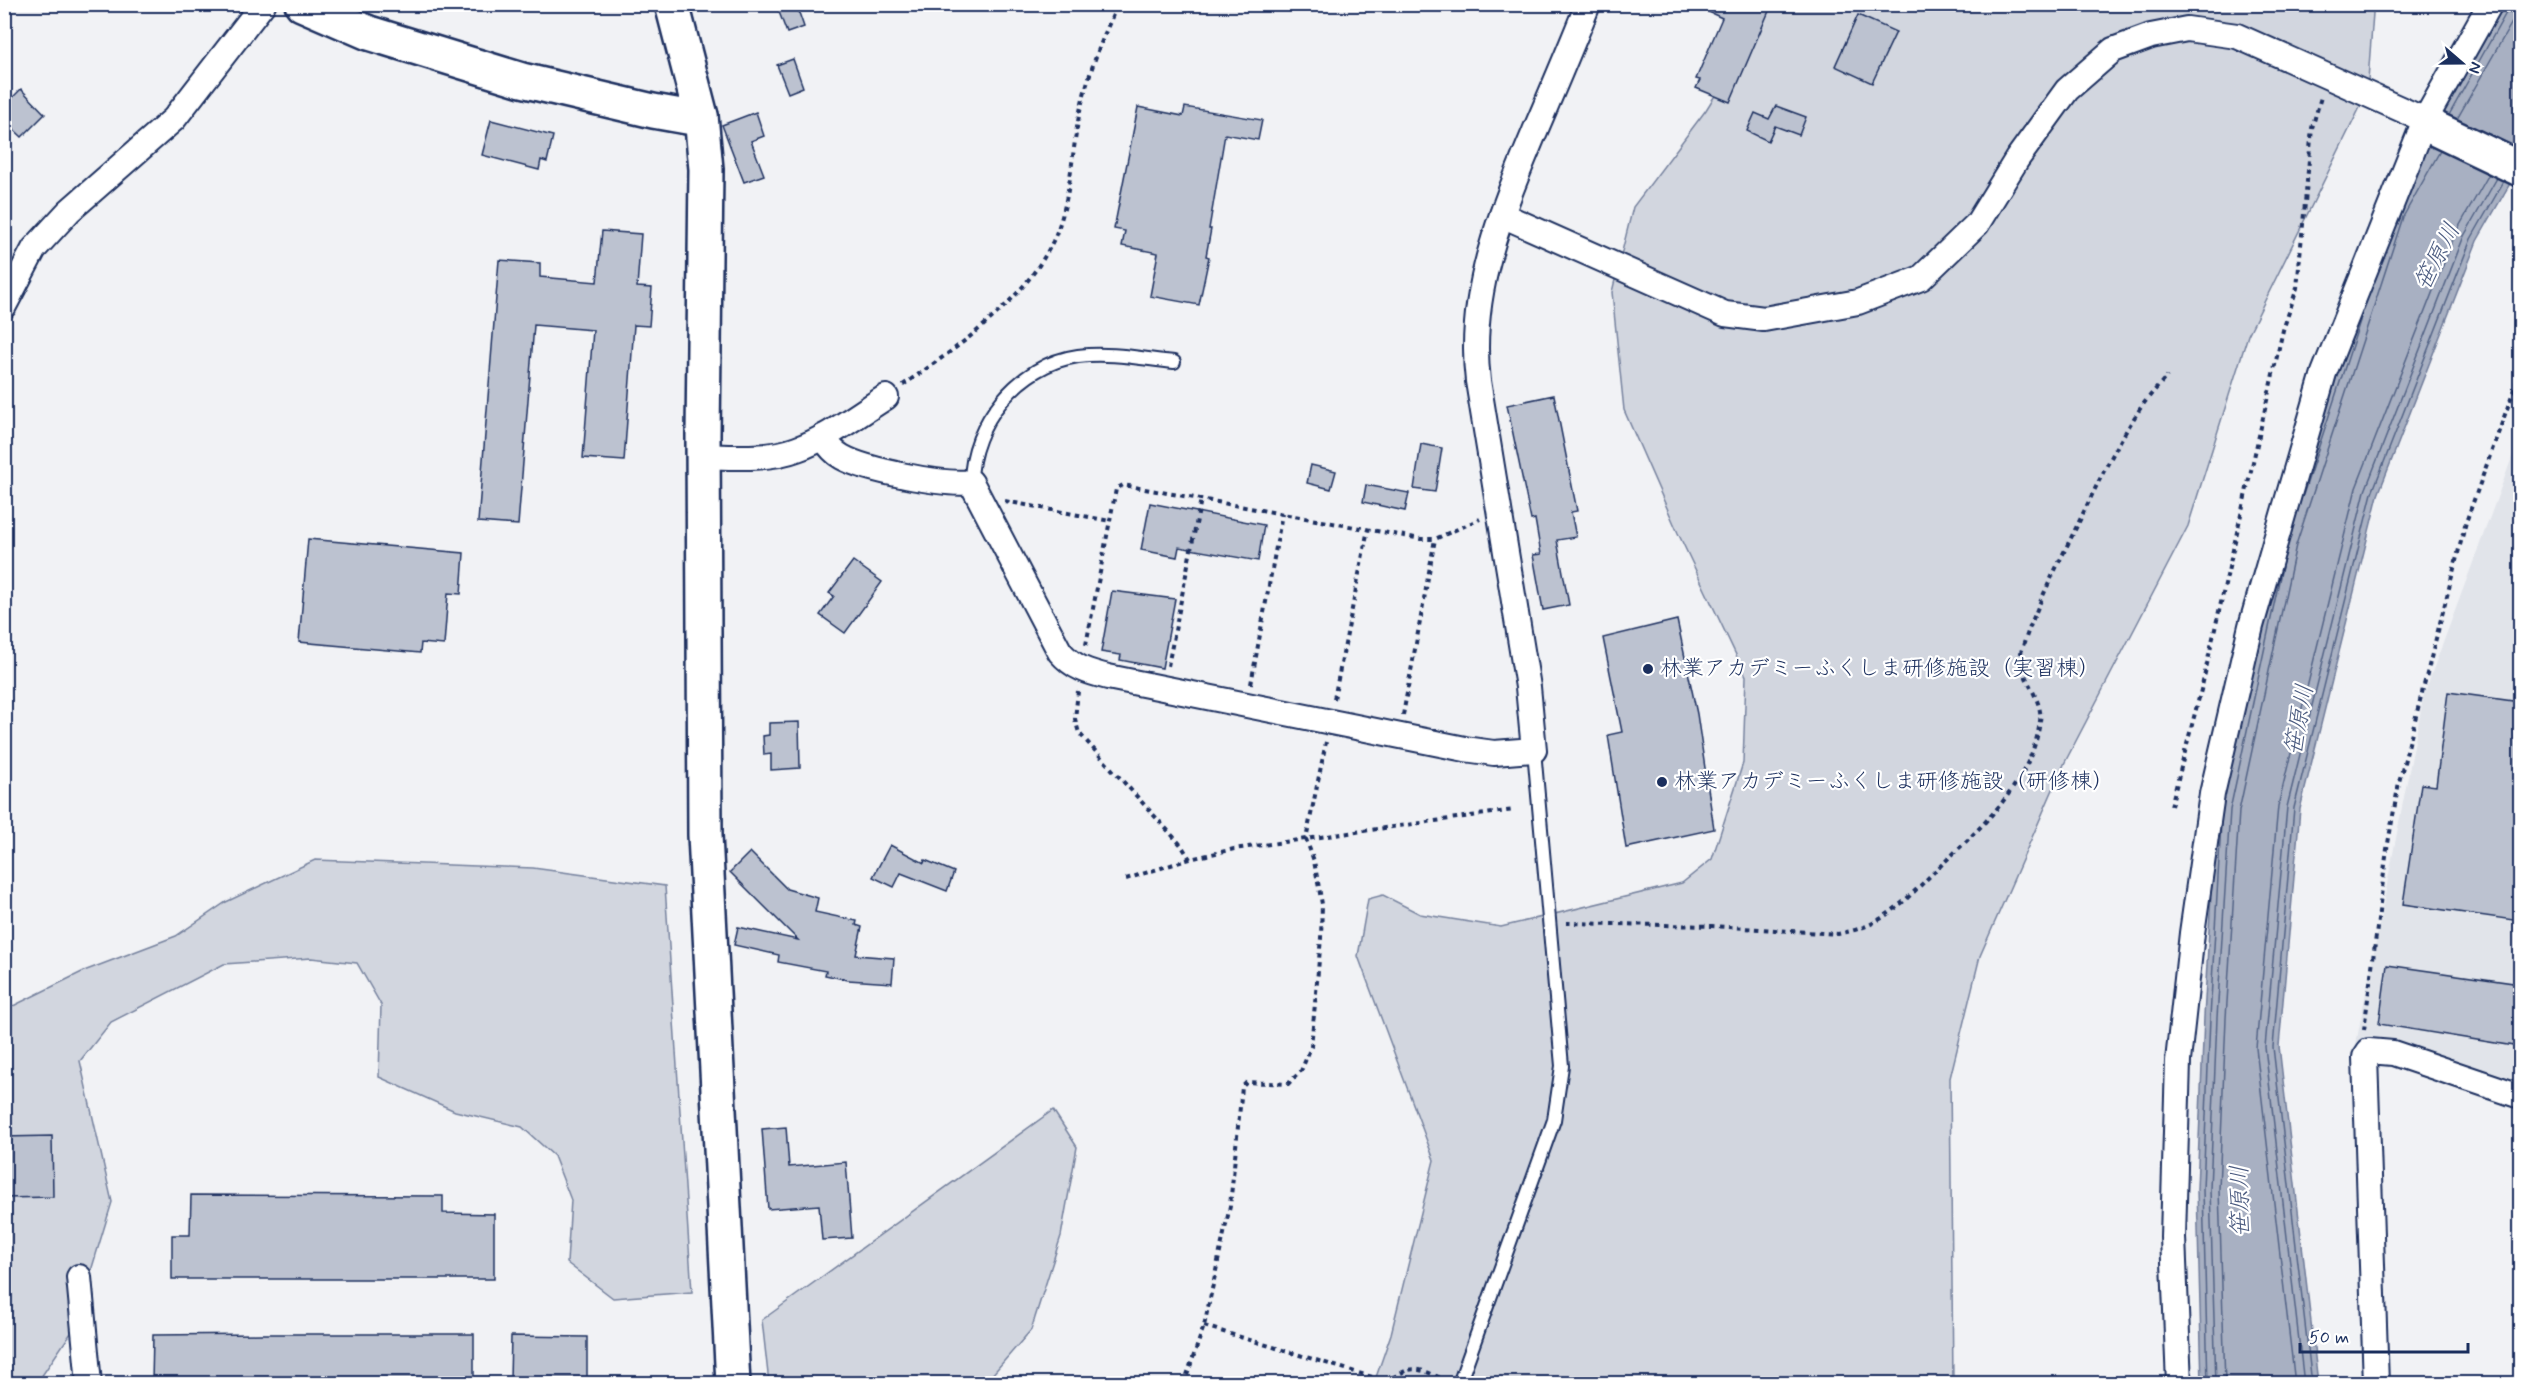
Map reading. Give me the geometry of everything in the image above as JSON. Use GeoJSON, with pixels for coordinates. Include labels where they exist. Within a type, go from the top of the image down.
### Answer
{"type":"FeatureCollection","features":[{"type":"Feature","properties":{"kind":"street"},"geometry":{"type":"LineString","coordinates":[[4,306],[34,249],[69,211],[174,119],[263,4]]}},
{"type":"Feature","properties":{"kind":"street"},"geometry":{"type":"LineString","coordinates":[[302,4],[369,33],[522,80],[653,111],[687,117],[701,116]]}},
{"type":"Feature","properties":{"kind":"street"},"geometry":{"type":"LineString","coordinates":[[672,4],[701,116],[706,169],[703,456],[705,835],[733,1383]]}},
{"type":"Feature","properties":{"kind":"street"},"geometry":{"type":"LineString","coordinates":[[823,437],[836,453],[863,465],[975,489],[1060,652],[1072,665],[1108,677],[1399,736],[1494,753],[1534,750],[1528,687],[1474,345],[1489,252],[1521,164],[1588,4]]}},
{"type":"Feature","properties":{"kind":"street"},"geometry":{"type":"LineString","coordinates":[[2179,1383],[2173,1238],[2178,1061],[2192,933],[2212,794],[2251,626],[2324,373],[2431,124],[2490,4]]}},
{"type":"Feature","properties":{"kind":"street"},"geometry":{"type":"LineString","coordinates":[[1502,215],[1725,314],[1764,319],[1858,302],[1920,278],[1977,224],[2017,159],[2067,90],[2113,50],[2151,36],[2187,28],[2237,36],[2431,124],[2520,169]]}},
{"type":"Feature","properties":{"kind":"street"},"geometry":{"type":"LineString","coordinates":[[703,456],[741,457],[784,453],[823,437],[886,397]]}},
{"type":"Feature","properties":{"kind":"street"},"geometry":{"type":"LineString","coordinates":[[2376,1383],[2365,1057],[2369,1051],[2393,1053],[2520,1096]]}},
{"type":"Feature","properties":{"kind":"street"},"geometry":{"type":"LineString","coordinates":[[79,1277],[89,1383]]}},
{"type":"Feature","properties":{"kind":"lane"},"geometry":{"type":"LineString","coordinates":[[975,489],[973,460],[980,436],[1006,397],[1029,376],[1059,361],[1081,356],[1174,362]]}},
{"type":"Feature","properties":{"kind":"lane"},"geometry":{"type":"LineString","coordinates":[[1459,1383],[1554,1120],[1562,1066],[1534,750]]}},
{"type":"Feature","properties":{"kind":"path"},"geometry":{"type":"LineString","coordinates":[[886,397],[949,354],[996,316],[1014,297],[1053,241],[1066,199],[1079,115],[1102,38],[1118,4]]}},
{"type":"Feature","properties":{"kind":"path"},"geometry":{"type":"LineString","coordinates":[[2170,806],[2204,674],[2283,330],[2297,288],[2313,128],[2327,76]]}},
{"type":"Feature","properties":{"kind":"path"},"geometry":{"type":"LineString","coordinates":[[2365,1057],[2364,1033],[2378,912],[2399,782],[2466,522],[2520,373]]}},
{"type":"Feature","properties":{"kind":"path"},"geometry":{"type":"LineString","coordinates":[[1550,923],[1712,926],[1838,934],[1857,930],[1879,920],[1899,906],[1973,835],[2011,791],[2028,762],[2038,739],[2041,717],[2035,694],[2019,661],[2021,650],[2036,612],[2097,485],[2139,410],[2167,376]]}},
{"type":"Feature","properties":{"kind":"path"},"geometry":{"type":"LineString","coordinates":[[1190,859],[1181,845],[1076,728],[1074,711],[1116,489],[1123,485],[1421,539],[1435,539],[1499,509]]}},
{"type":"Feature","properties":{"kind":"path"},"geometry":{"type":"LineString","coordinates":[[975,489],[1110,521]]}},
{"type":"Feature","properties":{"kind":"path"},"geometry":{"type":"LineString","coordinates":[[1164,688],[1200,499]]}},
{"type":"Feature","properties":{"kind":"path"},"geometry":{"type":"LineString","coordinates":[[1247,705],[1282,514]]}},
{"type":"Feature","properties":{"kind":"path"},"geometry":{"type":"LineString","coordinates":[[1184,1383],[1204,1326],[1230,1206],[1242,1087],[1247,1082],[1288,1084],[1300,1071],[1311,1047],[1322,904],[1314,861],[1306,839],[1368,529]]}},
{"type":"Feature","properties":{"kind":"path"},"geometry":{"type":"LineString","coordinates":[[1399,736],[1435,539]]}},
{"type":"Feature","properties":{"kind":"path"},"geometry":{"type":"LineString","coordinates":[[1126,879],[1190,859],[1234,849],[1514,810]]}},
{"type":"Feature","properties":{"kind":"path"},"geometry":{"type":"LineString","coordinates":[[1204,1326],[1385,1381],[1408,1370],[1420,1370],[1446,1380]]}},
{"type":"Feature","properties":{"kind":"shaded area"},"geometry":{"type":"Polygon","coordinates":[[[1771,5],[2370,5],[2373,13],[2367,93],[2248,335],[2188,526],[2065,762],[1980,956],[1950,1078],[1953,1383],[1374,1383],[1391,1334],[1434,1160],[1358,956],[1368,899],[1383,895],[1420,914],[1501,927],[1682,883],[1712,859],[1743,763],[1746,676],[1678,533],[1624,410],[1612,292],[1633,207],[1706,110],[1771,5]]]}},
{"type":"Feature","properties":{"kind":"shaded area"},"geometry":{"type":"Polygon","coordinates":[[[2520,436],[2520,1088],[2355,1049],[2424,694],[2520,436]]]}},
{"type":"Feature","properties":{"kind":"shaded area"},"geometry":{"type":"Polygon","coordinates":[[[315,860],[533,868],[665,886],[692,1292],[613,1298],[567,1263],[571,1200],[554,1156],[522,1127],[455,1111],[379,1077],[381,1005],[357,963],[311,958],[224,964],[111,1022],[80,1061],[112,1202],[73,1330],[37,1383],[5,1384],[5,1010],[84,971],[176,936],[226,902],[315,860]]]}},
{"type":"Feature","properties":{"kind":"shaded area"},"geometry":{"type":"Polygon","coordinates":[[[1053,1110],[1077,1147],[1061,1236],[1031,1330],[985,1383],[769,1383],[762,1320],[1053,1110]]]}},
{"type":"Feature","properties":{"kind":"water","name":"笹原川"},"geometry":{"type":"Polygon","coordinates":[[[2496,5],[2520,5],[2520,166],[2477,241],[2378,495],[2300,809],[2279,1046],[2318,1383],[2202,1384],[2197,1189],[2216,808],[2274,539],[2382,208],[2496,5]]]}},
{"type":"Feature","properties":{"kind":"building"},"geometry":{"type":"Polygon","coordinates":[[[776,4],[796,4],[804,27],[787,33],[776,4]]]}},
{"type":"Feature","properties":{"kind":"building"},"geometry":{"type":"Polygon","coordinates":[[[1691,4],[1772,4],[1730,102],[1696,88],[1700,80],[1696,79],[1722,18],[1691,4]]]}},
{"type":"Feature","properties":{"kind":"building"},"geometry":{"type":"Polygon","coordinates":[[[1858,15],[1896,32],[1872,83],[1835,66],[1858,15]]]}},
{"type":"Feature","properties":{"kind":"building"},"geometry":{"type":"Polygon","coordinates":[[[793,59],[803,87],[788,93],[777,65],[793,59]]]}},
{"type":"Feature","properties":{"kind":"building"},"geometry":{"type":"Polygon","coordinates":[[[21,89],[45,114],[22,137],[4,120],[4,106],[21,89]]]}},
{"type":"Feature","properties":{"kind":"building"},"geometry":{"type":"Polygon","coordinates":[[[1776,106],[1806,117],[1799,135],[1775,126],[1768,141],[1747,131],[1755,113],[1769,119],[1776,106]]]}},
{"type":"Feature","properties":{"kind":"building"},"geometry":{"type":"Polygon","coordinates":[[[1138,107],[1183,116],[1185,107],[1262,120],[1258,140],[1225,134],[1209,229],[1211,229],[1206,256],[1209,257],[1199,305],[1150,296],[1158,253],[1122,246],[1125,231],[1114,229],[1138,107]]]}},
{"type":"Feature","properties":{"kind":"building"},"geometry":{"type":"Polygon","coordinates":[[[756,112],[764,136],[751,141],[764,175],[744,182],[722,125],[756,112]]]}},
{"type":"Feature","properties":{"kind":"building"},"geometry":{"type":"Polygon","coordinates":[[[491,120],[553,136],[547,162],[541,160],[539,170],[482,155],[491,120]]]}},
{"type":"Feature","properties":{"kind":"building"},"geometry":{"type":"Polygon","coordinates":[[[602,231],[641,234],[637,287],[652,288],[649,326],[634,325],[624,461],[583,458],[593,330],[534,325],[518,525],[478,522],[499,260],[540,263],[540,277],[597,282],[602,231]]]}},
{"type":"Feature","properties":{"kind":"building"},"geometry":{"type":"Polygon","coordinates":[[[1554,395],[1577,511],[1571,512],[1576,537],[1557,540],[1569,605],[1543,610],[1533,555],[1541,554],[1535,519],[1531,520],[1507,405],[1554,395]]]}},
{"type":"Feature","properties":{"kind":"building"},"geometry":{"type":"Polygon","coordinates":[[[1421,444],[1442,448],[1435,492],[1414,489],[1421,444]]]}},
{"type":"Feature","properties":{"kind":"building"},"geometry":{"type":"Polygon","coordinates":[[[1311,465],[1336,471],[1331,489],[1307,483],[1311,465]]]}},
{"type":"Feature","properties":{"kind":"building"},"geometry":{"type":"Polygon","coordinates":[[[1366,485],[1409,493],[1405,511],[1363,502],[1366,485]]]}},
{"type":"Feature","properties":{"kind":"building"},"geometry":{"type":"Polygon","coordinates":[[[1150,503],[1264,525],[1258,561],[1179,547],[1177,557],[1141,550],[1150,503]]]}},
{"type":"Feature","properties":{"kind":"building"},"geometry":{"type":"Polygon","coordinates":[[[308,539],[464,553],[461,594],[448,593],[444,645],[421,643],[420,653],[299,642],[308,539]]]}},
{"type":"Feature","properties":{"kind":"building"},"geometry":{"type":"Polygon","coordinates":[[[853,561],[882,582],[845,633],[820,615],[834,596],[829,593],[853,561]]]}},
{"type":"Feature","properties":{"kind":"building"},"geometry":{"type":"Polygon","coordinates":[[[1112,591],[1175,599],[1162,668],[1120,660],[1121,655],[1101,652],[1112,591]]]}},
{"type":"Feature","properties":{"kind":"building"},"geometry":{"type":"Polygon","coordinates":[[[1677,620],[1697,714],[1714,829],[1626,848],[1608,735],[1622,732],[1603,638],[1677,620]]]}},
{"type":"Feature","properties":{"kind":"building"},"geometry":{"type":"Polygon","coordinates":[[[2448,692],[2520,702],[2520,921],[2403,904],[2421,784],[2436,786],[2448,692]]]}},
{"type":"Feature","properties":{"kind":"building"},"geometry":{"type":"Polygon","coordinates":[[[799,722],[800,768],[771,770],[771,754],[764,755],[763,736],[769,735],[769,723],[799,722]]]}},
{"type":"Feature","properties":{"kind":"building"},"geometry":{"type":"Polygon","coordinates":[[[890,845],[924,863],[925,860],[954,872],[947,891],[901,873],[894,887],[873,877],[890,845]]]}},
{"type":"Feature","properties":{"kind":"building"},"geometry":{"type":"Polygon","coordinates":[[[750,852],[787,889],[818,898],[815,912],[857,921],[856,925],[862,927],[856,955],[894,958],[892,983],[848,980],[825,975],[826,971],[778,962],[779,955],[734,945],[738,927],[798,940],[730,872],[750,852]]]}},
{"type":"Feature","properties":{"kind":"building"},"geometry":{"type":"Polygon","coordinates":[[[2387,965],[2520,984],[2520,1047],[2379,1024],[2387,965]]]}},
{"type":"Feature","properties":{"kind":"building"},"geometry":{"type":"Polygon","coordinates":[[[786,1127],[789,1167],[846,1162],[852,1238],[822,1240],[819,1205],[768,1209],[762,1129],[786,1127]]]}},
{"type":"Feature","properties":{"kind":"building"},"geometry":{"type":"Polygon","coordinates":[[[52,1136],[53,1197],[4,1198],[4,1137],[52,1136]]]}},
{"type":"Feature","properties":{"kind":"building"},"geometry":{"type":"Polygon","coordinates":[[[191,1195],[443,1196],[443,1213],[494,1214],[494,1279],[172,1279],[172,1235],[190,1235],[191,1195]]]}},
{"type":"Feature","properties":{"kind":"building"},"geometry":{"type":"Polygon","coordinates":[[[474,1334],[474,1383],[152,1383],[153,1335],[474,1334]]]}},
{"type":"Feature","properties":{"kind":"building"},"geometry":{"type":"Polygon","coordinates":[[[511,1336],[587,1337],[587,1379],[510,1380],[511,1336]]]}},
{"type":"Feature","properties":{"kind":"place","name":"林業アカデミーふくしま研修施設（実習棟）"},"geometry":{"type":"Point","coordinates":[1648,669]}},
{"type":"Feature","properties":{"kind":"place","name":"林業アカデミーふくしま研修施設（研修棟）"},"geometry":{"type":"Point","coordinates":[1662,782]}}]}
